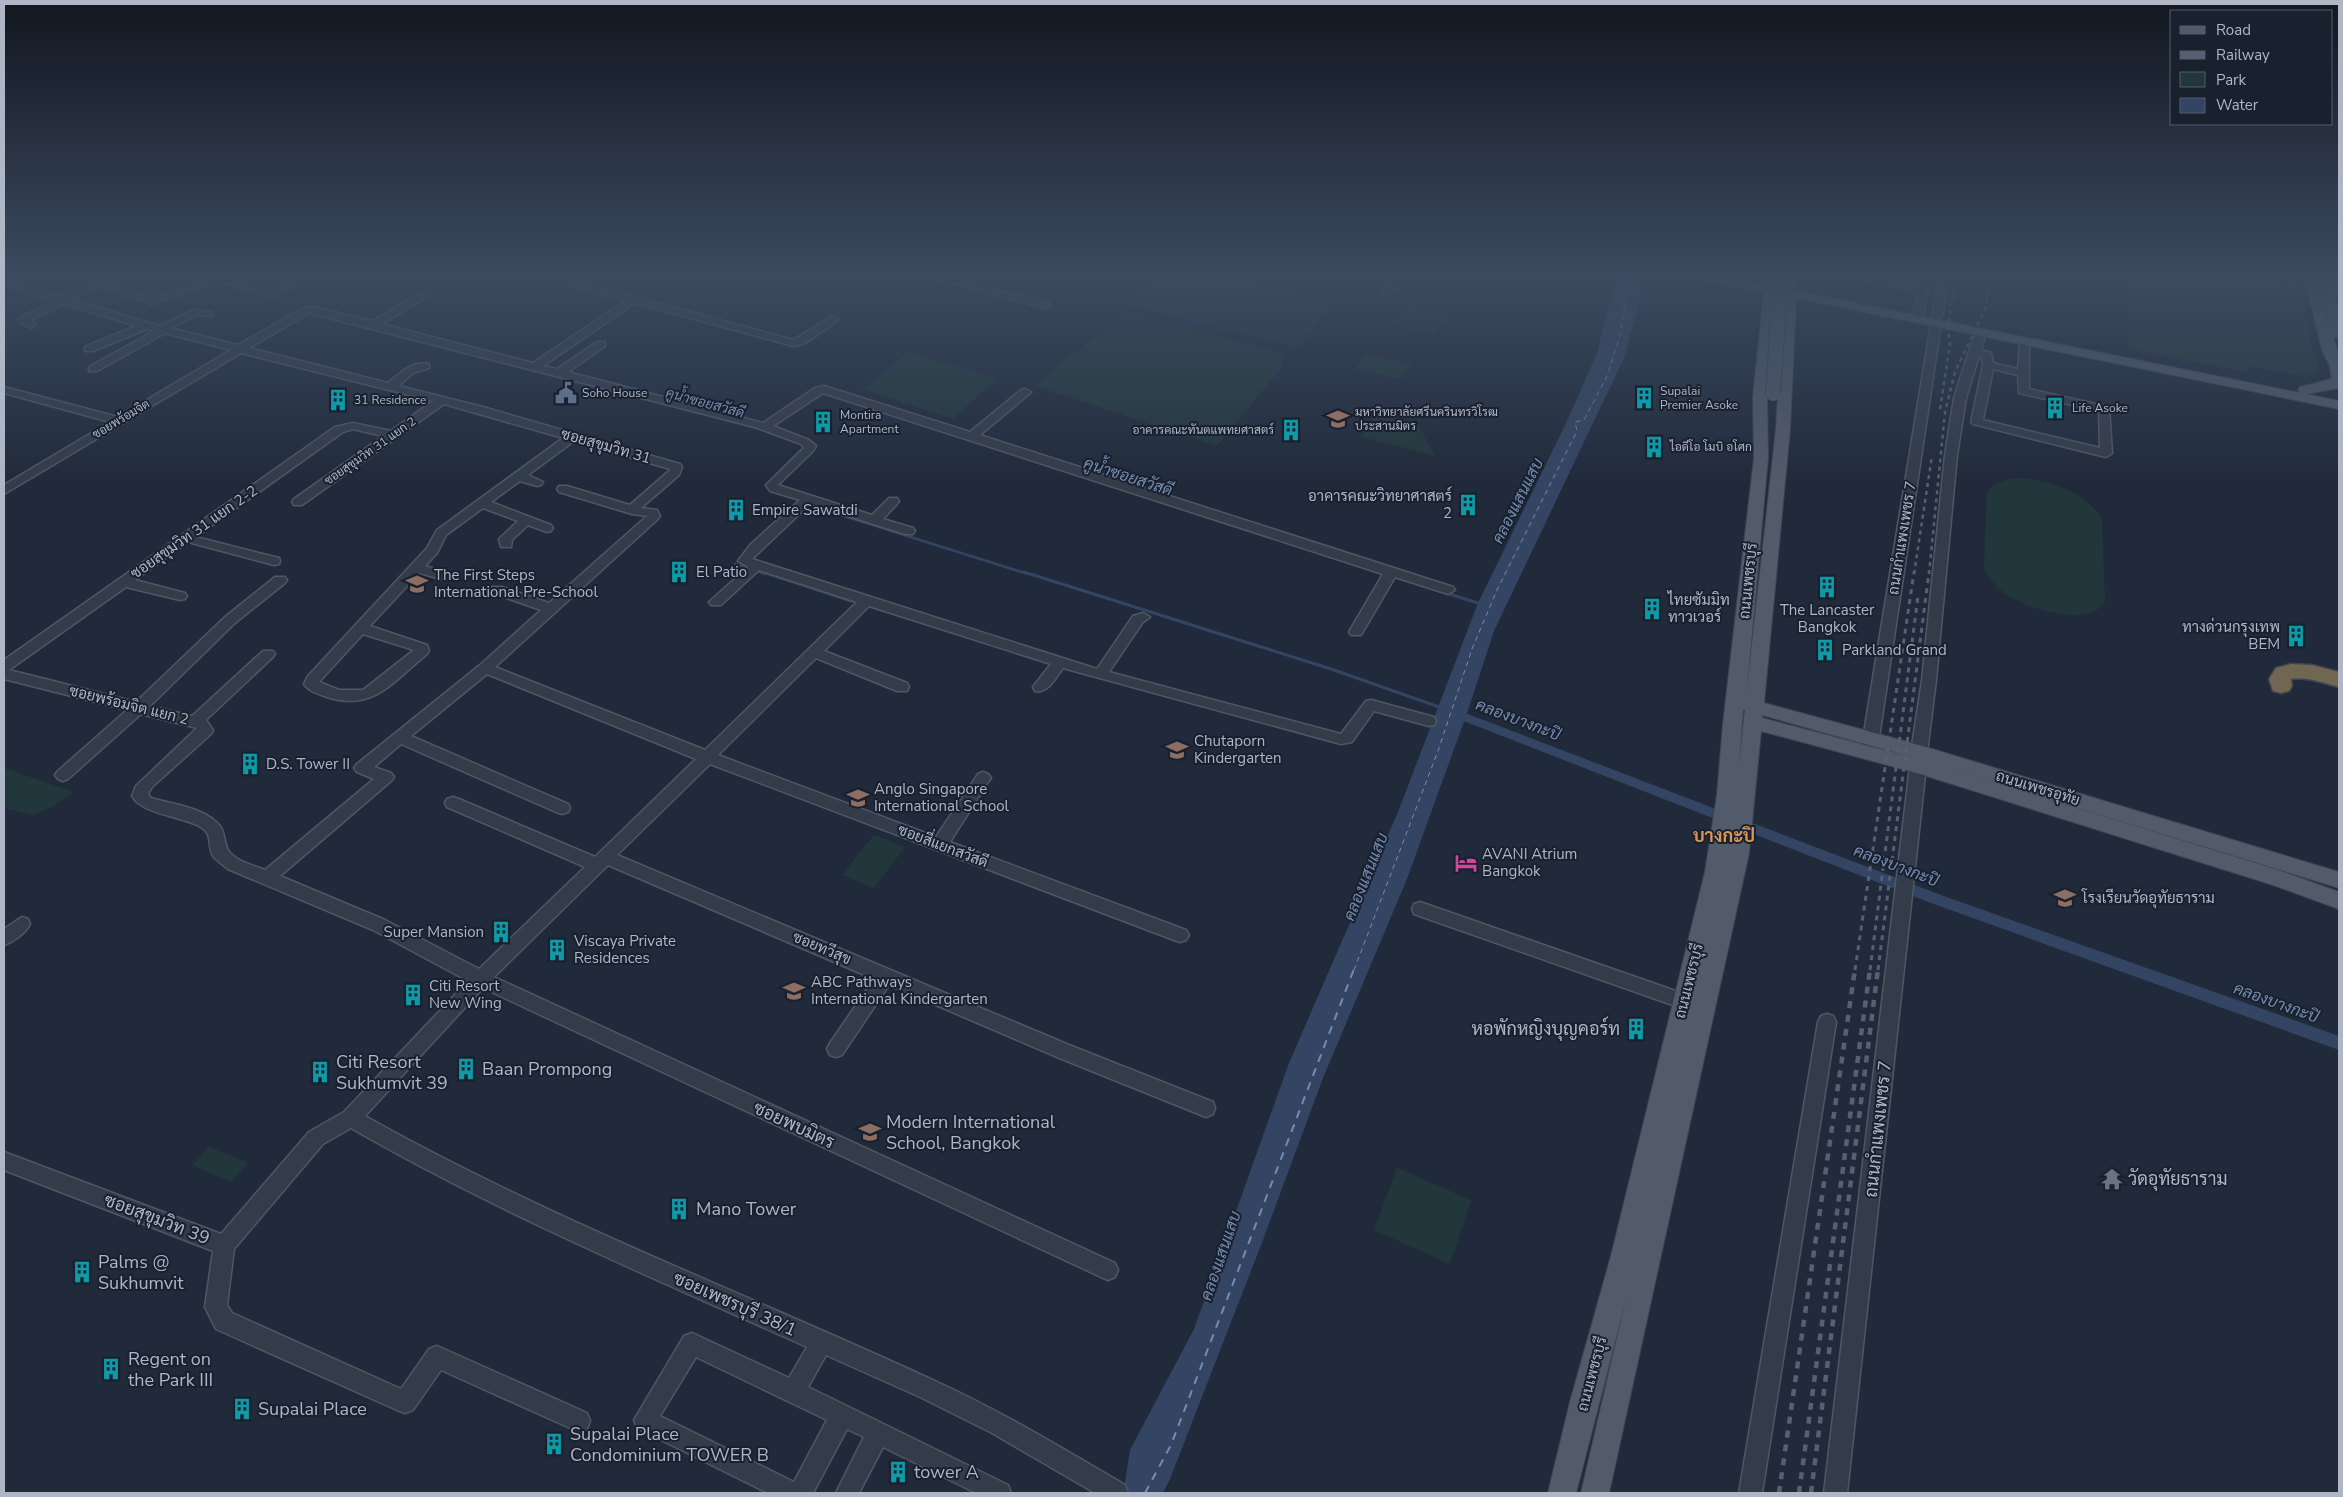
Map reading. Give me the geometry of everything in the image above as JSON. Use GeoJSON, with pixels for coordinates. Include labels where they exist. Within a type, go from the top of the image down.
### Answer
{"type":"FeatureCollection","features":[{"type":"Feature","properties":{"kind":"highway"},"geometry":{"type":"LineString","coordinates":[[2281,686],[2280,679],[2284,673],[2291,670],[2312,672],[2339,680]]}},
{"type":"Feature","properties":{"kind":"main road","name":"ถนนเพชรบุรี"},"geometry":{"type":"LineString","coordinates":[[1562,1493],[1584,1402],[1624,1256],[1670,1114],[1684,1001],[1715,872],[1733,824],[1747,710],[1761,458],[1759,413],[1765,345]]}},
{"type":"Feature","properties":{"kind":"main road","name":"ถนนเพชรบุรี"},"geometry":{"type":"LineString","coordinates":[[1772,345],[1773,428],[1780,461]]}},
{"type":"Feature","properties":{"kind":"main road","name":"ถนนเพชรบุรี"},"geometry":{"type":"LineString","coordinates":[[1595,1493],[1670,1114],[1733,824],[1780,461],[1786,345]]}},
{"type":"Feature","properties":{"kind":"main road"},"geometry":{"type":"LineString","coordinates":[[2039,345],[2339,405]]}},
{"type":"Feature","properties":{"kind":"main road"},"geometry":{"type":"LineString","coordinates":[[2067,345],[2339,396]]}},
{"type":"Feature","properties":{"kind":"main road"},"geometry":{"type":"LineString","coordinates":[[2305,390],[2334,386],[2339,380],[2337,366],[2328,345]]}},
{"type":"Feature","properties":{"kind":"main road"},"geometry":{"type":"LineString","coordinates":[[2324,402],[2339,412]]}},
{"type":"Feature","properties":{"kind":"main road","name":"ถนนเพชรบุรี"},"geometry":{"type":"LineString","coordinates":[[1761,458],[1773,428]]}},
{"type":"Feature","properties":{"kind":"main road","name":"ถนนเพชรอุทัย"},"geometry":{"type":"LineString","coordinates":[[1747,710],[1797,726],[1919,759],[2339,880]]}},
{"type":"Feature","properties":{"kind":"main road","name":"ถนนเพชรอุทัย"},"geometry":{"type":"LineString","coordinates":[[1919,759],[2278,878],[2339,901]]}},
{"type":"Feature","properties":{"kind":"street"},"geometry":{"type":"LineString","coordinates":[[89,349],[99,345]]}},
{"type":"Feature","properties":{"kind":"street"},"geometry":{"type":"LineString","coordinates":[[93,369],[136,345]]}},
{"type":"Feature","properties":{"kind":"street","name":"ซอยสุขุมวิท 31"},"geometry":{"type":"LineString","coordinates":[[222,345],[442,400],[676,467],[675,472],[634,510]]}},
{"type":"Feature","properties":{"kind":"street","name":"ซอยพร้อมจิต"},"geometry":{"type":"LineString","coordinates":[[4,490],[246,345]]}},
{"type":"Feature","properties":{"kind":"street","name":"ซอยพร้อมจิต"},"geometry":{"type":"LineString","coordinates":[[447,345],[764,426],[805,442],[810,446],[806,452],[772,485],[779,491],[807,500]]}},
{"type":"Feature","properties":{"kind":"street"},"geometry":{"type":"LineString","coordinates":[[533,368],[567,345]]}},
{"type":"Feature","properties":{"kind":"street"},"geometry":{"type":"LineString","coordinates":[[558,374],[600,345]]}},
{"type":"Feature","properties":{"kind":"street","name":"ถนนกำแพงเพชร 7"},"geometry":{"type":"LineString","coordinates":[[1870,746],[1933,345]]}},
{"type":"Feature","properties":{"kind":"street","name":"ถนนกำแพงเพชร 7"},"geometry":{"type":"LineString","coordinates":[[1835,1493],[1933,643],[1951,455],[1960,398],[1976,345]]}},
{"type":"Feature","properties":{"kind":"street"},"geometry":{"type":"LineString","coordinates":[[1974,351],[1986,354],[1988,365],[1977,422],[2106,453],[2105,409],[2050,397],[2050,402],[2026,396],[2026,392],[2022,389],[2025,345]]}},
{"type":"Feature","properties":{"kind":"street"},"geometry":{"type":"LineString","coordinates":[[1988,365],[2023,372]]}},
{"type":"Feature","properties":{"kind":"street"},"geometry":{"type":"LineString","coordinates":[[390,388],[409,371],[425,366]]}},
{"type":"Feature","properties":{"kind":"street"},"geometry":{"type":"LineString","coordinates":[[764,426],[819,390],[824,389],[1390,574],[1448,590]]}},
{"type":"Feature","properties":{"kind":"street"},"geometry":{"type":"LineString","coordinates":[[4,390],[119,421]]}},
{"type":"Feature","properties":{"kind":"street"},"geometry":{"type":"LineString","coordinates":[[972,436],[1025,392]]}},
{"type":"Feature","properties":{"kind":"street","name":"ซอยสุขุมวิท 31 แยก 2"},"geometry":{"type":"LineString","coordinates":[[298,502],[442,400]]}},
{"type":"Feature","properties":{"kind":"street","name":"ซอยสุขุมวิท 31 แยก 2-2"},"geometry":{"type":"LineString","coordinates":[[4,667],[339,429],[353,426],[393,435]]}},
{"type":"Feature","properties":{"kind":"street"},"geometry":{"type":"LineString","coordinates":[[360,628],[422,648],[422,651],[368,694],[358,698],[350,698],[311,684],[313,679],[360,628],[416,568],[432,550],[441,533],[573,436]]}},
{"type":"Feature","properties":{"kind":"street"},"geometry":{"type":"LineString","coordinates":[[518,476],[537,482]]}},
{"type":"Feature","properties":{"kind":"street"},"geometry":{"type":"LineString","coordinates":[[268,877],[386,778],[362,768],[485,668],[654,516],[653,513],[634,510],[564,490]]}},
{"type":"Feature","properties":{"kind":"street"},"geometry":{"type":"LineString","coordinates":[[909,532],[807,500],[745,558],[746,562],[753,568],[1060,663],[1341,739],[1347,738],[1371,705],[1429,721]]}},
{"type":"Feature","properties":{"kind":"street"},"geometry":{"type":"LineString","coordinates":[[874,521],[893,501]]}},
{"type":"Feature","properties":{"kind":"street"},"geometry":{"type":"LineString","coordinates":[[481,504],[547,528]]}},
{"type":"Feature","properties":{"kind":"street"},"geometry":{"type":"LineString","coordinates":[[506,544],[505,538],[526,521]]}},
{"type":"Feature","properties":{"kind":"street"},"geometry":{"type":"LineString","coordinates":[[186,538],[274,561]]}},
{"type":"Feature","properties":{"kind":"street"},"geometry":{"type":"LineString","coordinates":[[416,568],[445,576]]}},
{"type":"Feature","properties":{"kind":"street"},"geometry":{"type":"LineString","coordinates":[[716,602],[753,568]]}},
{"type":"Feature","properties":{"kind":"street"},"geometry":{"type":"LineString","coordinates":[[1356,632],[1390,574]]}},
{"type":"Feature","properties":{"kind":"street"},"geometry":{"type":"LineString","coordinates":[[63,775],[140,707],[230,620],[280,580]]}},
{"type":"Feature","properties":{"kind":"street"},"geometry":{"type":"LineString","coordinates":[[124,582],[180,596]]}},
{"type":"Feature","properties":{"kind":"street"},"geometry":{"type":"LineString","coordinates":[[497,590],[551,609]]}},
{"type":"Feature","properties":{"kind":"street","name":"ซอยสุขุมวิท 39"},"geometry":{"type":"LineString","coordinates":[[4,1161],[224,1245],[316,1138],[351,1118],[481,979],[866,602]]}},
{"type":"Feature","properties":{"kind":"street"},"geometry":{"type":"LineString","coordinates":[[1100,675],[1138,619],[1143,617]]}},
{"type":"Feature","properties":{"kind":"street"},"geometry":{"type":"LineString","coordinates":[[813,652],[902,687]]}},
{"type":"Feature","properties":{"kind":"street"},"geometry":{"type":"LineString","coordinates":[[196,721],[268,654]]}},
{"type":"Feature","properties":{"kind":"street"},"geometry":{"type":"LineString","coordinates":[[1040,687],[1060,663]]}},
{"type":"Feature","properties":{"kind":"street"},"geometry":{"type":"LineString","coordinates":[[485,668],[707,757]]}},
{"type":"Feature","properties":{"kind":"street","name":"ซอยพร้อมจิต แยก 2"},"geometry":{"type":"LineString","coordinates":[[4,674],[196,721],[206,730],[148,783],[141,790],[140,796],[146,802],[205,822],[213,829],[219,840],[220,853],[225,858],[234,864],[268,877]]}},
{"type":"Feature","properties":{"kind":"street"},"geometry":{"type":"LineString","coordinates":[[398,737],[562,808]]}},
{"type":"Feature","properties":{"kind":"street","name":"ซอยสี่แยกสวัสดี"},"geometry":{"type":"LineString","coordinates":[[707,757],[1180,936]]}},
{"type":"Feature","properties":{"kind":"street"},"geometry":{"type":"LineString","coordinates":[[939,845],[983,778]]}},
{"type":"Feature","properties":{"kind":"street","name":"ซอยทวีสุข"},"geometry":{"type":"LineString","coordinates":[[453,803],[886,976],[1063,1051],[1206,1108]]}},
{"type":"Feature","properties":{"kind":"street","name":"ซอยพบมิตร"},"geometry":{"type":"LineString","coordinates":[[268,877],[379,925],[481,979],[1108,1270]]}},
{"type":"Feature","properties":{"kind":"street"},"geometry":{"type":"LineString","coordinates":[[1420,909],[1684,1001]]}},
{"type":"Feature","properties":{"kind":"street"},"geometry":{"type":"LineString","coordinates":[[4,938],[22,924]]}},
{"type":"Feature","properties":{"kind":"street"},"geometry":{"type":"LineString","coordinates":[[836,1049],[886,976]]}},
{"type":"Feature","properties":{"kind":"street"},"geometry":{"type":"LineString","coordinates":[[1750,1493],[1827,1022]]}},
{"type":"Feature","properties":{"kind":"street","name":"ซอยเพชรบุรี 38/1"},"geometry":{"type":"LineString","coordinates":[[351,1118],[428,1162],[599,1244],[928,1389],[992,1421],[1117,1493]]}},
{"type":"Feature","properties":{"kind":"street"},"geometry":{"type":"LineString","coordinates":[[224,1245],[216,1307],[224,1320],[405,1402],[437,1357],[579,1421]]}},
{"type":"Feature","properties":{"kind":"street"},"geometry":{"type":"LineString","coordinates":[[793,1392],[822,1342]]}},
{"type":"Feature","properties":{"kind":"street"},"geometry":{"type":"LineString","coordinates":[[792,1493],[645,1420],[692,1344],[1000,1493]]}},
{"type":"Feature","properties":{"kind":"street"},"geometry":{"type":"LineString","coordinates":[[801,1493],[842,1415]]}},
{"type":"Feature","properties":{"kind":"street"},"geometry":{"type":"LineString","coordinates":[[847,1493],[878,1433]]}},
{"type":"Feature","properties":{"kind":"green space"},"geometry":{"type":"Polygon","coordinates":[[[1085,345],[1253,345],[1284,353],[1283,366],[1217,446],[1036,386],[1063,361],[1085,345]]]}},
{"type":"Feature","properties":{"kind":"green space"},"geometry":{"type":"Polygon","coordinates":[[[1285,345],[1300,345],[1298,348],[1285,345]]]}},
{"type":"Feature","properties":{"kind":"green space"},"geometry":{"type":"Polygon","coordinates":[[[2128,345],[2312,345],[2318,364],[2317,374],[2304,376],[2251,367],[2247,372],[2128,349],[2128,345]]]}},
{"type":"Feature","properties":{"kind":"green space"},"geometry":{"type":"Polygon","coordinates":[[[909,352],[997,379],[953,419],[862,389],[909,352]]]}},
{"type":"Feature","properties":{"kind":"green space"},"geometry":{"type":"Polygon","coordinates":[[[1366,354],[1410,364],[1400,379],[1355,369],[1366,354]]]}},
{"type":"Feature","properties":{"kind":"green space"},"geometry":{"type":"Polygon","coordinates":[[[1375,415],[1418,425],[1436,456],[1361,437],[1375,415]]]}},
{"type":"Feature","properties":{"kind":"green space"},"geometry":{"type":"Polygon","coordinates":[[[2023,478],[2046,482],[2078,495],[2096,510],[2102,520],[2105,602],[2096,610],[2083,614],[2068,615],[2035,608],[2007,595],[1997,587],[1988,575],[1984,567],[1987,493],[1998,483],[2023,478]]]}},
{"type":"Feature","properties":{"kind":"green space"},"geometry":{"type":"Polygon","coordinates":[[[4,768],[74,792],[51,808],[33,815],[4,808],[4,768]]]}},
{"type":"Feature","properties":{"kind":"green space"},"geometry":{"type":"Polygon","coordinates":[[[874,835],[905,847],[874,888],[842,875],[874,835]]]}},
{"type":"Feature","properties":{"kind":"green space"},"geometry":{"type":"Polygon","coordinates":[[[209,1147],[248,1163],[231,1182],[192,1165],[209,1147]]]}},
{"type":"Feature","properties":{"kind":"green space"},"geometry":{"type":"Polygon","coordinates":[[[1397,1168],[1471,1200],[1450,1264],[1374,1230],[1397,1168]]]}},
{"type":"Feature","properties":{"kind":"water","name":"คลองแสนแสบ"},"geometry":{"type":"Polygon","coordinates":[[[1599,345],[1628,345],[1624,358],[1494,631],[1466,716],[1407,879],[1323,1078],[1263,1240],[1170,1479],[1163,1493],[1119,1493],[1125,1483],[1130,1450],[1194,1329],[1289,1063],[1398,812],[1478,603],[1567,421],[1599,345]]]}},
{"type":"Feature","properties":{"kind":"waterway","name":"คูน้ำซอยสวัสดี"},"geometry":{"type":"LineString","coordinates":[[650,400],[767,431]]}},
{"type":"Feature","properties":{"kind":"waterway","name":"คูน้ำซอยสวัสดี"},"geometry":{"type":"LineString","coordinates":[[773,427],[793,412]]}},
{"type":"Feature","properties":{"kind":"waterway","name":"คูน้ำซอยสวัสดี"},"geometry":{"type":"LineString","coordinates":[[768,488],[766,486],[770,481],[801,450]]}},
{"type":"Feature","properties":{"kind":"waterway","name":"คูน้ำซอยสวัสดี"},"geometry":{"type":"LineString","coordinates":[[809,505],[1028,574]]}},
{"type":"Feature","properties":{"kind":"waterway","name":"คูน้ำซอยสวัสดี"},"geometry":{"type":"LineString","coordinates":[[735,564],[765,574]]}},
{"type":"Feature","properties":{"kind":"waterway","name":"คูน้ำซอยสวัสดี"},"geometry":{"type":"LineString","coordinates":[[762,572],[851,601]]}},
{"type":"Feature","properties":{"kind":"waterway","name":"คูน้ำซอยสวัสดี"},"geometry":{"type":"LineString","coordinates":[[1024,572],[1331,669],[1442,708]]}},
{"type":"Feature","properties":{"kind":"waterway","name":"คูน้ำซอยสวัสดี"},"geometry":{"type":"LineString","coordinates":[[1446,593],[1481,604]]}},
{"type":"Feature","properties":{"kind":"waterway","name":"คลองบางกะปิ"},"geometry":{"type":"LineString","coordinates":[[1452,712],[1936,899],[2339,1043]]}},
{"type":"Feature","properties":{"kind":"ferry route"},"geometry":{"type":"LineString","coordinates":[[1354,970],[1438,751],[1472,649],[1497,590],[1577,431],[1575,422],[1584,420],[1608,374],[1617,345]]}},
{"type":"Feature","properties":{"kind":"ferry route"},"geometry":{"type":"LineString","coordinates":[[1145,1493],[1171,1445],[1354,969]]}},
{"type":"Feature","properties":{"kind":"railway"},"geometry":{"type":"LineString","coordinates":[[1940,409],[1950,345]]}},
{"type":"Feature","properties":{"kind":"railway"},"geometry":{"type":"LineString","coordinates":[[1929,574],[1945,412],[1955,372],[1968,345]]}},
{"type":"Feature","properties":{"kind":"railway"},"geometry":{"type":"LineString","coordinates":[[1914,574],[1932,456]]}},
{"type":"Feature","properties":{"kind":"railway"},"geometry":{"type":"LineString","coordinates":[[1855,970],[1914,572]]}},
{"type":"Feature","properties":{"kind":"railway"},"geometry":{"type":"LineString","coordinates":[[1878,970],[1929,572]]}},
{"type":"Feature","properties":{"kind":"railway"},"geometry":{"type":"LineString","coordinates":[[1870,970],[1918,596]]}},
{"type":"Feature","properties":{"kind":"railway"},"geometry":{"type":"LineString","coordinates":[[1779,1493],[1855,969]]}},
{"type":"Feature","properties":{"kind":"railway"},"geometry":{"type":"LineString","coordinates":[[1799,1493],[1870,969]]}},
{"type":"Feature","properties":{"kind":"railway"},"geometry":{"type":"LineString","coordinates":[[1811,1493],[1878,969]]}},
{"type":"Feature","properties":{"kind":"place","name":"Soho House"},"geometry":{"type":"Point","coordinates":[566,393]}},
{"type":"Feature","properties":{"kind":"place","name":"Supalai Premier Asoke"},"geometry":{"type":"Point","coordinates":[1644,398]}},
{"type":"Feature","properties":{"kind":"place","name":"31 Residence"},"geometry":{"type":"Point","coordinates":[338,400]}},
{"type":"Feature","properties":{"kind":"place","name":"Life Asoke"},"geometry":{"type":"Point","coordinates":[2055,408]}},
{"type":"Feature","properties":{"kind":"place","name":"มหาวิทยาลัยศรีนครินทรวิโรฒ ประสานมิตร"},"geometry":{"type":"Point","coordinates":[1338,419]}},
{"type":"Feature","properties":{"kind":"place","name":"Montira Apartment"},"geometry":{"type":"Point","coordinates":[823,422]}},
{"type":"Feature","properties":{"kind":"place","name":"อาคารคณะทันตแพทยศาสตร์"},"geometry":{"type":"Point","coordinates":[1291,430]}},
{"type":"Feature","properties":{"kind":"place","name":"ไอดีโอ โมบิ อโศก"},"geometry":{"type":"Point","coordinates":[1654,447]}},
{"type":"Feature","properties":{"kind":"place","name":"อาคารคณะวิทยาศาสตร์ 2"},"geometry":{"type":"Point","coordinates":[1468,505]}},
{"type":"Feature","properties":{"kind":"place","name":"Empire Sawatdi"},"geometry":{"type":"Point","coordinates":[736,510]}},
{"type":"Feature","properties":{"kind":"place","name":"El Patio"},"geometry":{"type":"Point","coordinates":[679,572]}},
{"type":"Feature","properties":{"kind":"place","name":"The First Steps International Pre-School"},"geometry":{"type":"Point","coordinates":[417,584]}},
{"type":"Feature","properties":{"kind":"place","name":"The Lancaster Bangkok"},"geometry":{"type":"Point","coordinates":[1827,587]}},
{"type":"Feature","properties":{"kind":"place","name":"ไทยซัมมิท ทาวเวอร์"},"geometry":{"type":"Point","coordinates":[1652,609]}},
{"type":"Feature","properties":{"kind":"place","name":"ทางด่วนกรุงเทพ BEM"},"geometry":{"type":"Point","coordinates":[2296,636]}},
{"type":"Feature","properties":{"kind":"place","name":"Parkland Grand"},"geometry":{"type":"Point","coordinates":[1825,650]}},
{"type":"Feature","properties":{"kind":"place","name":"Chutaporn Kindergarten"},"geometry":{"type":"Point","coordinates":[1177,750]}},
{"type":"Feature","properties":{"kind":"place","name":"D.S. Tower II"},"geometry":{"type":"Point","coordinates":[250,764]}},
{"type":"Feature","properties":{"kind":"place","name":"Anglo Singapore International School"},"geometry":{"type":"Point","coordinates":[858,798]}},
{"type":"Feature","properties":{"kind":"place","name":"AVANI Atrium Bangkok"},"geometry":{"type":"Point","coordinates":[1466,863]}},
{"type":"Feature","properties":{"kind":"place","name":"โรงเรียนวัดอุทัยธาราม"},"geometry":{"type":"Point","coordinates":[2065,898]}},
{"type":"Feature","properties":{"kind":"place","name":"Super Mansion"},"geometry":{"type":"Point","coordinates":[501,932]}},
{"type":"Feature","properties":{"kind":"place","name":"Viscaya Private Residences"},"geometry":{"type":"Point","coordinates":[557,950]}},
{"type":"Feature","properties":{"kind":"place","name":"ABC Pathways International Kindergarten"},"geometry":{"type":"Point","coordinates":[794,991]}},
{"type":"Feature","properties":{"kind":"place","name":"Citi Resort New Wing"},"geometry":{"type":"Point","coordinates":[413,995]}},
{"type":"Feature","properties":{"kind":"place","name":"หอพักหญิงบุญคอร์ท"},"geometry":{"type":"Point","coordinates":[1636,1029]}},
{"type":"Feature","properties":{"kind":"place","name":"Baan Prompong"},"geometry":{"type":"Point","coordinates":[466,1069]}},
{"type":"Feature","properties":{"kind":"place","name":"Citi Resort Sukhumvit 39"},"geometry":{"type":"Point","coordinates":[320,1072]}},
{"type":"Feature","properties":{"kind":"place","name":"Modern International School, Bangkok"},"geometry":{"type":"Point","coordinates":[870,1132]}},
{"type":"Feature","properties":{"kind":"place","name":"วัดอุทัยธาราม"},"geometry":{"type":"Point","coordinates":[2112,1179]}},
{"type":"Feature","properties":{"kind":"place","name":"Mano Tower"},"geometry":{"type":"Point","coordinates":[679,1209]}},
{"type":"Feature","properties":{"kind":"place","name":"Palms @ Sukhumvit"},"geometry":{"type":"Point","coordinates":[82,1272]}},
{"type":"Feature","properties":{"kind":"place","name":"Regent on the Park III"},"geometry":{"type":"Point","coordinates":[111,1369]}},
{"type":"Feature","properties":{"kind":"place","name":"Supalai Place"},"geometry":{"type":"Point","coordinates":[242,1409]}},
{"type":"Feature","properties":{"kind":"place","name":"Supalai Place Condominium TOWER B"},"geometry":{"type":"Point","coordinates":[554,1444]}},
{"type":"Feature","properties":{"kind":"place","name":"tower A"},"geometry":{"type":"Point","coordinates":[898,1472]}},
{"type":"Feature","properties":{"kind":"district","name":"บางกะปิ"},"geometry":{"type":"Point","coordinates":[1724,836]}}]}
